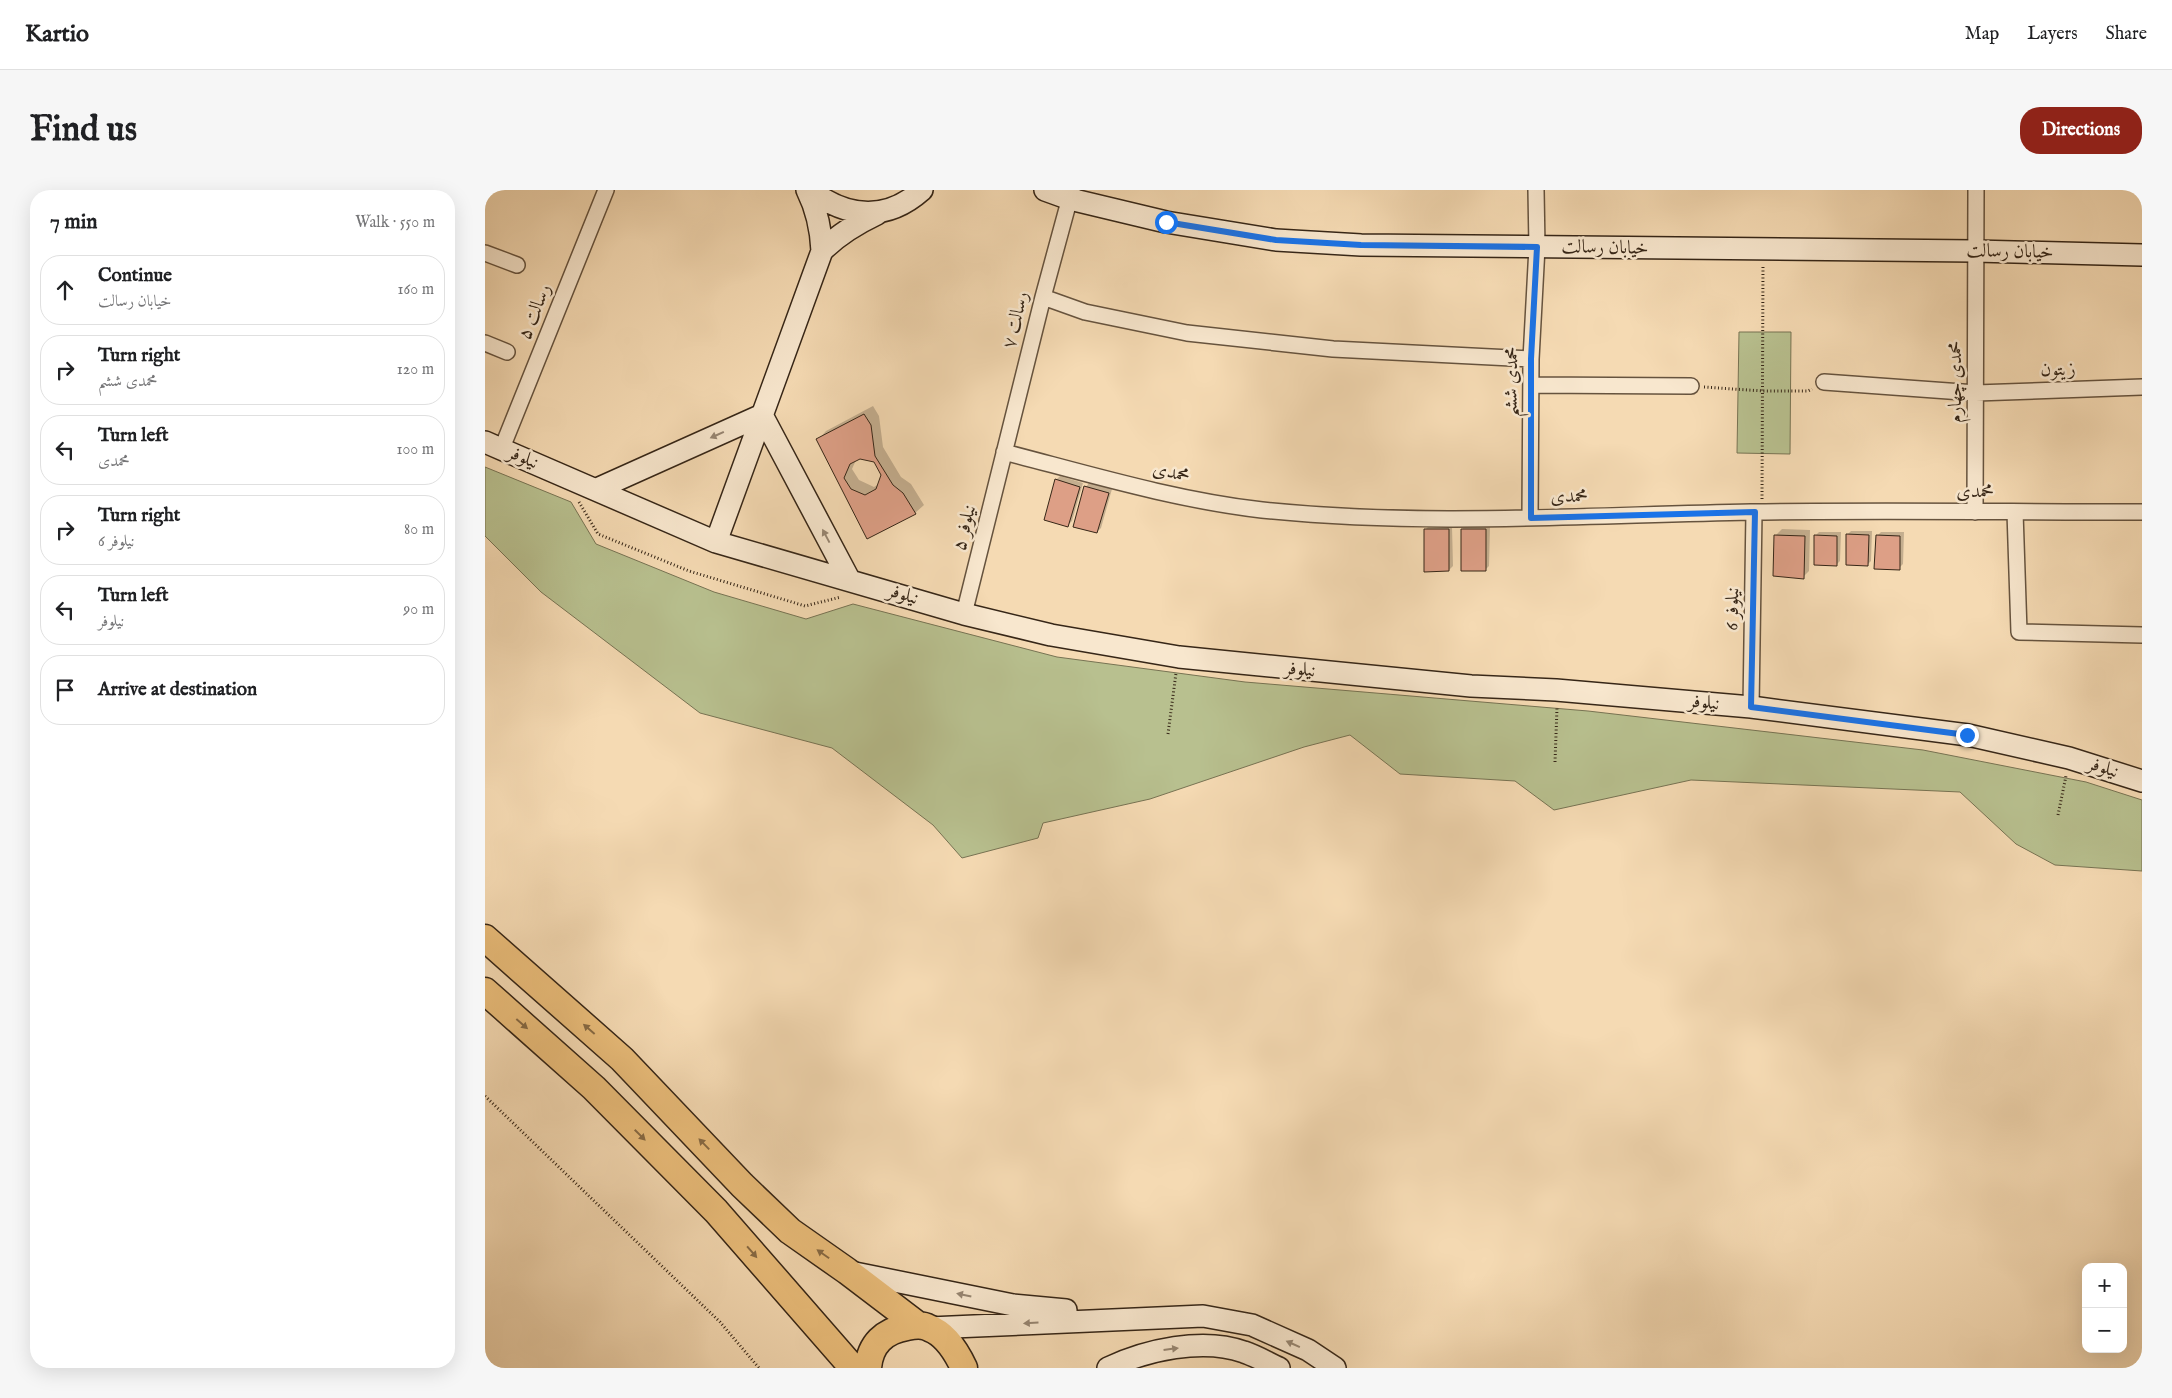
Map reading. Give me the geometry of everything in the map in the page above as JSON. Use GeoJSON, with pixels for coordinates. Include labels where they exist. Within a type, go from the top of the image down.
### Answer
{"type":"FeatureCollection","features":[{"type":"Feature","properties":{"kind":"highway"},"geometry":{"type":"LineString","coordinates":[[485,938],[622,1058],[742,1185],[790,1231],[924,1326],[943,1337],[965,1368]]}},
{"type":"Feature","properties":{"kind":"highway"},"geometry":{"type":"LineString","coordinates":[[485,992],[594,1088],[716,1211],[853,1368]]}},
{"type":"Feature","properties":{"kind":"highway"},"geometry":{"type":"LineString","coordinates":[[868,1368],[869,1357],[879,1338],[894,1330],[924,1326]]}},
{"type":"Feature","properties":{"kind":"street","name":"رسالت ۵"},"geometry":{"type":"LineString","coordinates":[[493,445],[606,190]]}},
{"type":"Feature","properties":{"kind":"street"},"geometry":{"type":"LineString","coordinates":[[809,190],[827,203],[854,212],[883,211]]}},
{"type":"Feature","properties":{"kind":"street"},"geometry":{"type":"LineString","coordinates":[[716,542],[822,251],[821,227],[809,190]]}},
{"type":"Feature","properties":{"kind":"street"},"geometry":{"type":"LineString","coordinates":[[822,251],[852,226],[909,201],[922,190]]}},
{"type":"Feature","properties":{"kind":"street","name":"خیابان رسالت"},"geometry":{"type":"LineString","coordinates":[[1045,190],[1071,194],[1166,222],[1276,240],[1361,245],[1975,251],[2142,255]]}},
{"type":"Feature","properties":{"kind":"street","name":"محمدی ششم"},"geometry":{"type":"LineString","coordinates":[[1531,518],[1531,359],[1537,247],[1537,190]]}},
{"type":"Feature","properties":{"kind":"street","name":"محمدی چهارم"},"geometry":{"type":"LineString","coordinates":[[1975,190],[1975,512]]}},
{"type":"Feature","properties":{"kind":"street","name":"رسالت ۷"},"geometry":{"type":"LineString","coordinates":[[1005,452],[1043,297],[1071,194]]}},
{"type":"Feature","properties":{"kind":"street"},"geometry":{"type":"LineString","coordinates":[[485,253],[517,265]]}},
{"type":"Feature","properties":{"kind":"street"},"geometry":{"type":"LineString","coordinates":[[1043,297],[1085,312],[1187,332],[1333,349],[1531,359]]}},
{"type":"Feature","properties":{"kind":"street"},"geometry":{"type":"LineString","coordinates":[[485,343],[507,352]]}},
{"type":"Feature","properties":{"kind":"street","name":"زیتون"},"geometry":{"type":"LineString","coordinates":[[1823,382],[1976,393],[2142,387]]}},
{"type":"Feature","properties":{"kind":"street"},"geometry":{"type":"LineString","coordinates":[[1531,385],[1691,386]]}},
{"type":"Feature","properties":{"kind":"street"},"geometry":{"type":"LineString","coordinates":[[597,490],[762,416]]}},
{"type":"Feature","properties":{"kind":"street"},"geometry":{"type":"LineString","coordinates":[[762,416],[849,579]]}},
{"type":"Feature","properties":{"kind":"street","name":"نیلوفر"},"geometry":{"type":"LineString","coordinates":[[493,445],[716,542],[849,579],[964,614],[1051,636],[1179,657],[1471,686],[1557,690],[1751,707],[1967,735],[2069,758],[2142,781]]}},
{"type":"Feature","properties":{"kind":"street","name":"محمدی"},"geometry":{"type":"LineString","coordinates":[[1005,452],[1167,493],[1260,510],[1320,514],[1531,518],[1758,512],[2142,512]]}},
{"type":"Feature","properties":{"kind":"street","name":"نیلوفر ۵"},"geometry":{"type":"LineString","coordinates":[[964,614],[1005,452]]}},
{"type":"Feature","properties":{"kind":"street","name":"نیلوفر 6"},"geometry":{"type":"LineString","coordinates":[[1751,707],[1758,512]]}},
{"type":"Feature","properties":{"kind":"street"},"geometry":{"type":"LineString","coordinates":[[2015,512],[2019,632],[2142,636]]}},
{"type":"Feature","properties":{"kind":"street"},"geometry":{"type":"LineString","coordinates":[[847,1271],[1013,1305],[1133,1318]]}},
{"type":"Feature","properties":{"kind":"street"},"geometry":{"type":"LineString","coordinates":[[924,1326],[1203,1316],[1252,1325],[1308,1350],[1335,1368]]}},
{"type":"Feature","properties":{"kind":"street"},"geometry":{"type":"LineString","coordinates":[[1108,1368],[1159,1350],[1202,1345],[1243,1351],[1279,1368]]}},
{"type":"Feature","properties":{"kind":"path"},"geometry":{"type":"LineString","coordinates":[[1758,512],[1763,391],[1763,249]]}},
{"type":"Feature","properties":{"kind":"path"},"geometry":{"type":"LineString","coordinates":[[1691,386],[1763,391],[1808,391],[1823,382]]}},
{"type":"Feature","properties":{"kind":"path"},"geometry":{"type":"LineString","coordinates":[[1168,734],[1179,657]]}},
{"type":"Feature","properties":{"kind":"path"},"geometry":{"type":"LineString","coordinates":[[1555,762],[1557,690]]}},
{"type":"Feature","properties":{"kind":"path"},"geometry":{"type":"LineString","coordinates":[[2058,815],[2069,758]]}},
{"type":"Feature","properties":{"kind":"path"},"geometry":{"type":"LineString","coordinates":[[485,1096],[721,1322],[759,1368]]}},
{"type":"Feature","properties":{"kind":"green space"},"geometry":{"type":"Polygon","coordinates":[[[1739,332],[1791,332],[1790,454],[1737,453],[1739,332]]]}},
{"type":"Feature","properties":{"kind":"green space"},"geometry":{"type":"Polygon","coordinates":[[[485,467],[571,502],[596,544],[714,592],[806,619],[853,604],[1057,657],[1245,682],[1588,711],[1923,750],[2086,782],[2142,800],[2142,871],[2055,865],[2016,844],[1960,792],[1691,780],[1554,810],[1515,781],[1400,774],[1350,735],[1304,747],[1150,799],[1043,823],[1038,838],[962,858],[933,825],[832,748],[700,713],[541,592],[485,536],[485,467]]]}},
{"type":"Feature","properties":{"kind":"building"},"geometry":{"type":"Polygon","coordinates":[[[864,414],[871,425],[875,456],[893,485],[903,493],[916,514],[867,539],[816,439],[864,414]],[[860,459],[850,464],[844,478],[851,489],[865,495],[876,489],[881,475],[874,462],[860,459]]]}},
{"type":"Feature","properties":{"kind":"building"},"geometry":{"type":"Polygon","coordinates":[[[1055,479],[1080,487],[1068,527],[1044,520],[1055,479]]]}},
{"type":"Feature","properties":{"kind":"building"},"geometry":{"type":"Polygon","coordinates":[[[1084,486],[1109,493],[1097,533],[1073,527],[1084,486]]]}},
{"type":"Feature","properties":{"kind":"building"},"geometry":{"type":"Polygon","coordinates":[[[1424,529],[1449,529],[1449,571],[1424,572],[1424,529]]]}},
{"type":"Feature","properties":{"kind":"building"},"geometry":{"type":"Polygon","coordinates":[[[1461,529],[1486,529],[1486,571],[1461,571],[1461,529]]]}},
{"type":"Feature","properties":{"kind":"building"},"geometry":{"type":"Polygon","coordinates":[[[1846,534],[1869,535],[1868,566],[1846,565],[1846,534]]]}},
{"type":"Feature","properties":{"kind":"building"},"geometry":{"type":"Polygon","coordinates":[[[1774,535],[1805,536],[1804,579],[1773,576],[1774,535]]]}},
{"type":"Feature","properties":{"kind":"building"},"geometry":{"type":"Polygon","coordinates":[[[1814,535],[1837,536],[1837,566],[1814,565],[1814,535]]]}},
{"type":"Feature","properties":{"kind":"building"},"geometry":{"type":"Polygon","coordinates":[[[1876,535],[1900,536],[1900,570],[1874,569],[1876,535]]]}},
{"type":"Feature","properties":{"kind":"route"},"geometry":{"type":"LineString","coordinates":[[1166,222],[1276,240],[1361,245],[1537,247],[1531,359],[1531,518],[1755,512],[1751,707],[1967,735]]}}]}
